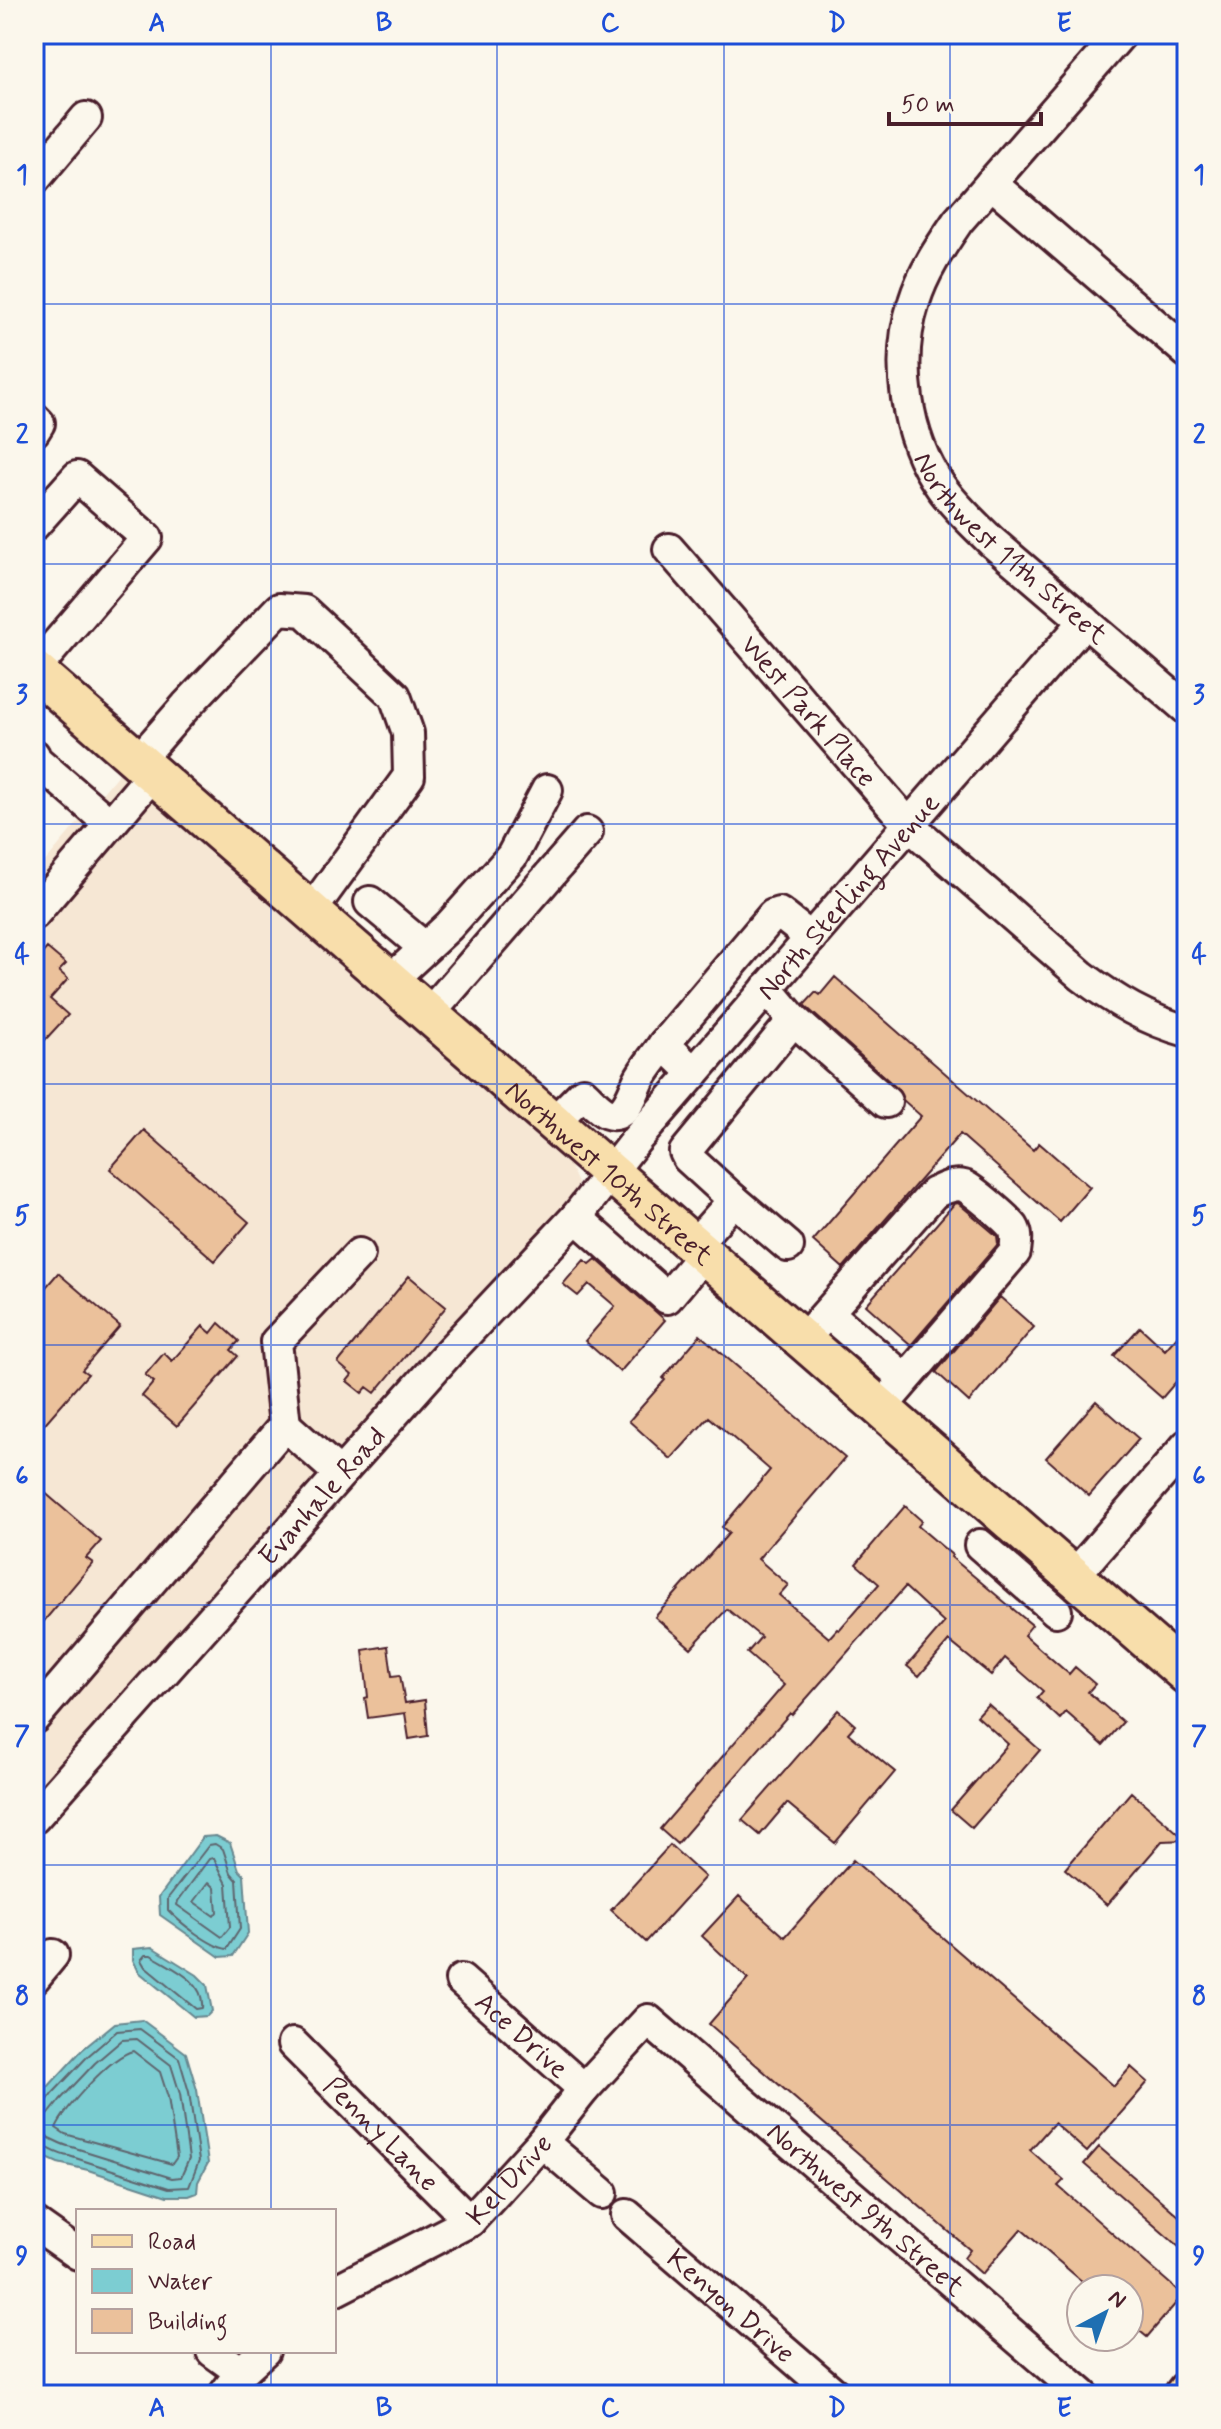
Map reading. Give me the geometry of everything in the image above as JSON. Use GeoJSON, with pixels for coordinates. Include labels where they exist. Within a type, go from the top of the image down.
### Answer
{"type":"FeatureCollection","features":[{"type":"Feature","properties":{"kind":"main road","name":"Northwest 10th Street"},"geometry":{"type":"LineString","coordinates":[[34,670],[1187,1675]]}},
{"type":"Feature","properties":{"kind":"street"},"geometry":{"type":"LineString","coordinates":[[1121,34],[991,183],[1187,352]]}},
{"type":"Feature","properties":{"kind":"street"},"geometry":{"type":"LineString","coordinates":[[34,180],[86,118]]}},
{"type":"Feature","properties":{"kind":"street","name":"Northwest 11th Street"},"geometry":{"type":"LineString","coordinates":[[991,183],[958,221],[924,276],[914,302],[906,346],[906,394],[922,452],[939,485],[962,513],[1187,709]]}},
{"type":"Feature","properties":{"kind":"street"},"geometry":{"type":"LineString","coordinates":[[34,418],[39,423],[34,431]]}},
{"type":"Feature","properties":{"kind":"street"},"geometry":{"type":"LineString","coordinates":[[34,525],[77,477],[147,538],[34,670]]}},
{"type":"Feature","properties":{"kind":"street","name":"West Park Place"},"geometry":{"type":"LineString","coordinates":[[669,549],[909,825],[1111,998],[1139,1014],[1187,1031]]}},
{"type":"Feature","properties":{"kind":"street"},"geometry":{"type":"LineString","coordinates":[[34,914],[110,824],[186,706],[279,609],[304,611],[395,696],[408,733],[409,776],[311,911]]}},
{"type":"Feature","properties":{"kind":"street","name":"North Sterling Avenue"},"geometry":{"type":"LineString","coordinates":[[611,1173],[636,1140],[1085,621]]}},
{"type":"Feature","properties":{"kind":"street"},"geometry":{"type":"LineString","coordinates":[[34,758],[110,824]]}},
{"type":"Feature","properties":{"kind":"street"},"geometry":{"type":"LineString","coordinates":[[390,981],[449,926],[512,856],[547,790]]}},
{"type":"Feature","properties":{"kind":"street"},"geometry":{"type":"LineString","coordinates":[[429,1014],[587,832]]}},
{"type":"Feature","properties":{"kind":"street"},"geometry":{"type":"LineString","coordinates":[[370,902],[425,948]]}},
{"type":"Feature","properties":{"kind":"street"},"geometry":{"type":"LineString","coordinates":[[553,1123],[583,1093],[605,1113],[621,1111],[631,1100],[639,1080],[664,1044],[776,912],[811,938]]}},
{"type":"Feature","properties":{"kind":"street"},"geometry":{"type":"LineString","coordinates":[[767,988],[793,1019],[886,1102]]}},
{"type":"Feature","properties":{"kind":"street"},"geometry":{"type":"LineString","coordinates":[[788,1246],[734,1200],[685,1152],[793,1019]]}},
{"type":"Feature","properties":{"kind":"street"},"geometry":{"type":"LineString","coordinates":[[664,1044],[694,1073]]}},
{"type":"Feature","properties":{"kind":"street","name":"Evanhale Road"},"geometry":{"type":"LineString","coordinates":[[34,1818],[449,1352],[576,1217],[611,1173]]}},
{"type":"Feature","properties":{"kind":"street"},"geometry":{"type":"LineString","coordinates":[[803,1340],[934,1193],[950,1185],[962,1186],[975,1193],[1013,1228],[1017,1238],[1015,1252],[881,1408]]}},
{"type":"Feature","properties":{"kind":"street"},"geometry":{"type":"LineString","coordinates":[[576,1217],[667,1298],[734,1200]]}},
{"type":"Feature","properties":{"kind":"street"},"geometry":{"type":"LineString","coordinates":[[340,1474],[285,1425],[276,1342],[359,1254]]}},
{"type":"Feature","properties":{"kind":"street"},"geometry":{"type":"LineString","coordinates":[[828,1313],[905,1379]]}},
{"type":"Feature","properties":{"kind":"street"},"geometry":{"type":"LineString","coordinates":[[34,1718],[285,1425]]}},
{"type":"Feature","properties":{"kind":"street"},"geometry":{"type":"LineString","coordinates":[[1073,1577],[1187,1445]]}},
{"type":"Feature","properties":{"kind":"street"},"geometry":{"type":"LineString","coordinates":[[980,1545],[1056,1611]]}},
{"type":"Feature","properties":{"kind":"street","name":"Ace Drive"},"geometry":{"type":"LineString","coordinates":[[461,1980],[584,2089]]}},
{"type":"Feature","properties":{"kind":"street","name":"Kel Drive"},"geometry":{"type":"LineString","coordinates":[[336,2290],[470,2221],[648,2020]]}},
{"type":"Feature","properties":{"kind":"street","name":"Northwest 9th Street"},"geometry":{"type":"LineString","coordinates":[[648,2020],[1083,2395]]}},
{"type":"Feature","properties":{"kind":"street","name":"Penny Lane"},"geometry":{"type":"LineString","coordinates":[[293,2044],[470,2221]]}},
{"type":"Feature","properties":{"kind":"street"},"geometry":{"type":"LineString","coordinates":[[542,2142],[602,2193]]}},
{"type":"Feature","properties":{"kind":"street","name":"Kenyon Drive"},"geometry":{"type":"LineString","coordinates":[[627,2215],[836,2395]]}},
{"type":"Feature","properties":{"kind":"street"},"geometry":{"type":"LineString","coordinates":[[34,2223],[76,2253]]}},
{"type":"Feature","properties":{"kind":"street"},"geometry":{"type":"LineString","coordinates":[[213,2353],[232,2384],[262,2353]]}},
{"type":"Feature","properties":{"kind":"shaded area"},"geometry":{"type":"Polygon","coordinates":[[[119,773],[570,1166],[578,1183],[571,1199],[34,1808],[34,875],[119,773]]]}},
{"type":"Feature","properties":{"kind":"water"},"geometry":{"type":"Polygon","coordinates":[[[216,1836],[230,1843],[239,1870],[244,1875],[248,1933],[233,1956],[220,1957],[160,1915],[159,1897],[203,1837],[216,1836]]]}},
{"type":"Feature","properties":{"kind":"water"},"geometry":{"type":"Polygon","coordinates":[[[152,1947],[197,1975],[207,1985],[212,2011],[207,2016],[194,2017],[139,1972],[133,1960],[133,1949],[152,1947]]]}},
{"type":"Feature","properties":{"kind":"water"},"geometry":{"type":"Polygon","coordinates":[[[142,2020],[186,2053],[197,2090],[208,2163],[198,2182],[197,2193],[189,2196],[167,2196],[58,2163],[40,2155],[34,2147],[34,2106],[46,2089],[82,2050],[115,2023],[142,2020]]]}},
{"type":"Feature","properties":{"kind":"building"},"geometry":{"type":"Polygon","coordinates":[[[47,948],[66,964],[59,971],[68,979],[50,999],[68,1015],[44,1041],[34,1032],[34,963],[47,948]]]}},
{"type":"Feature","properties":{"kind":"building"},"geometry":{"type":"Polygon","coordinates":[[[835,977],[1033,1150],[1039,1143],[1090,1187],[1060,1222],[960,1134],[843,1268],[813,1241],[921,1116],[903,1100],[898,1089],[804,1005],[816,992],[820,995],[835,977]]]}},
{"type":"Feature","properties":{"kind":"building"},"geometry":{"type":"Polygon","coordinates":[[[144,1130],[249,1222],[215,1261],[110,1169],[144,1130]]]}},
{"type":"Feature","properties":{"kind":"building"},"geometry":{"type":"Polygon","coordinates":[[[958,1203],[997,1236],[998,1244],[911,1345],[866,1305],[958,1203]]]}},
{"type":"Feature","properties":{"kind":"building"},"geometry":{"type":"Polygon","coordinates":[[[596,1259],[665,1320],[620,1372],[585,1341],[615,1306],[589,1284],[578,1296],[563,1284],[584,1260],[590,1264],[596,1259]]]}},
{"type":"Feature","properties":{"kind":"building"},"geometry":{"type":"Polygon","coordinates":[[[58,1273],[120,1326],[82,1370],[88,1374],[34,1436],[34,1301],[58,1273]]]}},
{"type":"Feature","properties":{"kind":"building"},"geometry":{"type":"Polygon","coordinates":[[[409,1276],[446,1307],[375,1393],[367,1387],[362,1393],[347,1381],[352,1375],[338,1363],[409,1276]]]}},
{"type":"Feature","properties":{"kind":"building"},"geometry":{"type":"Polygon","coordinates":[[[1000,1297],[1034,1327],[969,1402],[936,1372],[1000,1297]]]}},
{"type":"Feature","properties":{"kind":"building"},"geometry":{"type":"Polygon","coordinates":[[[219,1323],[239,1341],[231,1350],[238,1356],[177,1426],[142,1396],[154,1382],[145,1375],[164,1353],[172,1361],[203,1326],[211,1333],[219,1323]]]}},
{"type":"Feature","properties":{"kind":"building"},"geometry":{"type":"Polygon","coordinates":[[[1187,1325],[1187,1369],[1162,1398],[1114,1356],[1140,1327],[1165,1350],[1187,1325]]]}},
{"type":"Feature","properties":{"kind":"building"},"geometry":{"type":"Polygon","coordinates":[[[700,1335],[845,1458],[758,1559],[788,1585],[779,1595],[829,1638],[879,1584],[856,1564],[905,1506],[922,1521],[918,1526],[951,1557],[1032,1625],[1024,1635],[1069,1674],[1075,1667],[1095,1684],[1088,1692],[1123,1722],[1103,1745],[1066,1712],[1060,1719],[1037,1698],[1043,1691],[1005,1658],[991,1675],[949,1641],[919,1676],[907,1666],[944,1623],[905,1587],[792,1715],[790,1713],[677,1844],[660,1829],[784,1685],[747,1653],[761,1637],[727,1609],[691,1648],[655,1617],[729,1533],[722,1527],[770,1470],[709,1417],[671,1459],[629,1421],[700,1335]]]}},
{"type":"Feature","properties":{"kind":"building"},"geometry":{"type":"Polygon","coordinates":[[[1096,1401],[1139,1439],[1089,1496],[1046,1458],[1096,1401]]]}},
{"type":"Feature","properties":{"kind":"building"},"geometry":{"type":"Polygon","coordinates":[[[43,1491],[101,1541],[86,1558],[93,1563],[34,1633],[34,1501],[43,1491]]]}},
{"type":"Feature","properties":{"kind":"building"},"geometry":{"type":"Polygon","coordinates":[[[388,1646],[392,1676],[400,1675],[405,1703],[425,1700],[428,1736],[409,1739],[405,1713],[368,1718],[363,1650],[388,1646]]]}},
{"type":"Feature","properties":{"kind":"building"},"geometry":{"type":"Polygon","coordinates":[[[988,1704],[1040,1750],[972,1828],[951,1810],[1008,1744],[977,1716],[988,1704]]]}},
{"type":"Feature","properties":{"kind":"building"},"geometry":{"type":"Polygon","coordinates":[[[838,1710],[855,1725],[848,1733],[895,1772],[835,1843],[787,1803],[760,1835],[742,1820],[838,1710]]]}},
{"type":"Feature","properties":{"kind":"building"},"geometry":{"type":"Polygon","coordinates":[[[1131,1792],[1186,1840],[1162,1841],[1107,1905],[1065,1869],[1131,1792]]]}},
{"type":"Feature","properties":{"kind":"building"},"geometry":{"type":"Polygon","coordinates":[[[670,1845],[705,1877],[646,1942],[611,1910],[670,1845]]]}},
{"type":"Feature","properties":{"kind":"building"},"geometry":{"type":"Polygon","coordinates":[[[853,1860],[1114,2086],[1131,2067],[1148,2082],[1087,2152],[1054,2123],[1030,2150],[1064,2180],[1058,2186],[1183,2295],[1147,2337],[1145,2273],[1072,2273],[1021,2229],[982,2274],[964,2258],[970,2250],[709,2024],[748,1979],[702,1936],[739,1896],[785,1937],[853,1860]]]}},
{"type":"Feature","properties":{"kind":"building"},"geometry":{"type":"Polygon","coordinates":[[[1099,2147],[1187,2223],[1187,2254],[1084,2164],[1099,2147]]]}}]}
